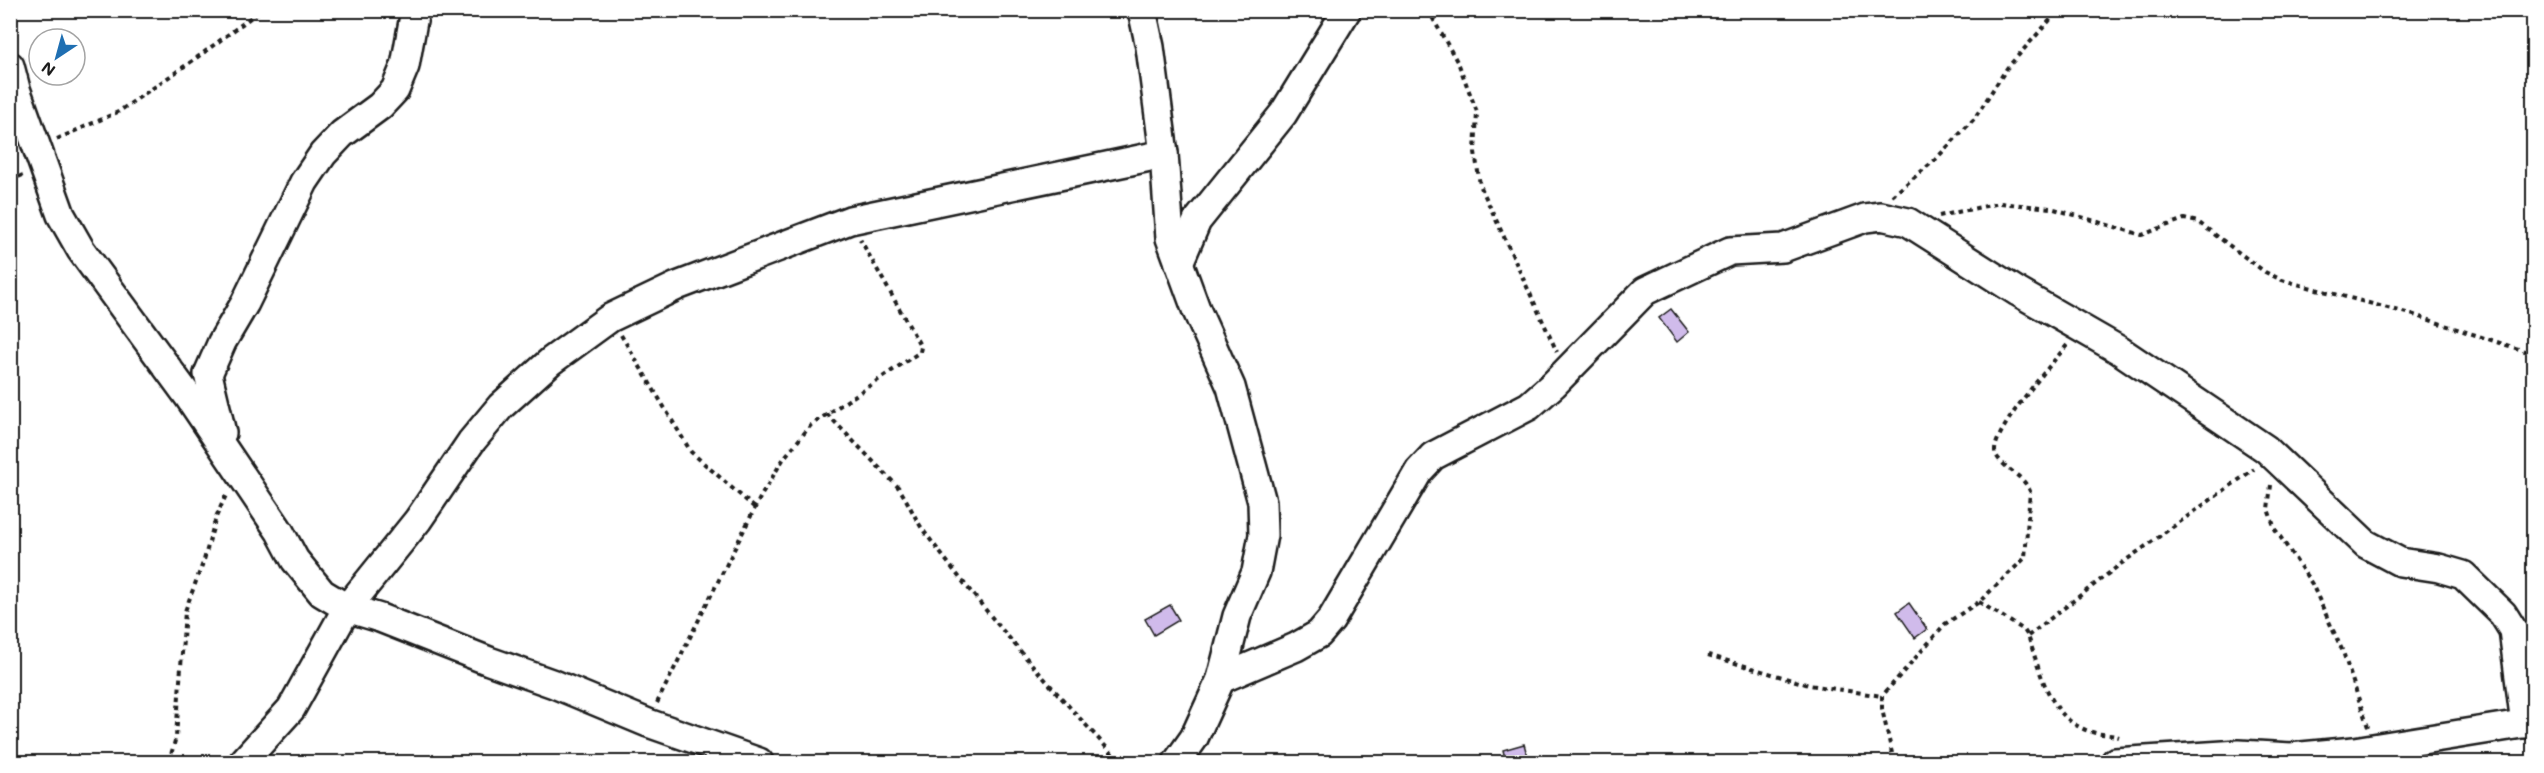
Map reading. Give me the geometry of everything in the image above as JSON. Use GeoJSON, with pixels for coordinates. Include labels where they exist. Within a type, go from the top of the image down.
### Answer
{"type":"FeatureCollection","features":[{"type":"Feature","properties":{"kind":"street"},"geometry":{"type":"LineString","coordinates":[[231,459],[208,374],[304,182],[323,154],[342,134],[380,106],[395,90],[405,66],[415,10]]}},
{"type":"Feature","properties":{"kind":"street"},"geometry":{"type":"LineString","coordinates":[[1142,10],[1150,46],[1164,154],[1170,238],[1231,387],[1262,502],[1263,535],[1256,572],[1237,616],[1221,680],[1194,738],[1177,762]]}},
{"type":"Feature","properties":{"kind":"street"},"geometry":{"type":"LineString","coordinates":[[1179,263],[1197,221],[1283,114],[1347,10]]}},
{"type":"Feature","properties":{"kind":"street"},"geometry":{"type":"LineString","coordinates":[[10,66],[61,215],[81,250],[138,325],[231,459],[295,560],[322,593],[347,608],[380,618],[554,684],[648,723],[759,762]]}},
{"type":"Feature","properties":{"kind":"street"},"geometry":{"type":"LineString","coordinates":[[243,762],[291,710],[347,608],[418,520],[471,442],[501,406],[551,361],[610,318],[677,286],[850,220],[1164,154]]}},
{"type":"Feature","properties":{"kind":"street"},"geometry":{"type":"LineString","coordinates":[[1221,680],[1296,647],[1319,634],[1331,620],[1419,471],[1433,456],[1529,406],[1566,372],[1645,291],[1730,251],[1783,248],[1865,218],[1881,216],[1908,222],[2018,292],[2119,350],[2277,459],[2366,544],[2400,562],[2439,568],[2463,575],[2503,614],[2513,630],[2529,723],[2376,748],[2291,757],[2119,751]]}},
{"type":"Feature","properties":{"kind":"path"},"geometry":{"type":"LineString","coordinates":[[37,148],[118,112],[261,10]]}},
{"type":"Feature","properties":{"kind":"path"},"geometry":{"type":"LineString","coordinates":[[1428,10],[1459,65],[1477,112],[1475,152],[1480,185],[1566,372]]}},
{"type":"Feature","properties":{"kind":"path"},"geometry":{"type":"LineString","coordinates":[[1865,218],[1935,160],[1974,119],[2007,68],[2060,10]]}},
{"type":"Feature","properties":{"kind":"path"},"geometry":{"type":"LineString","coordinates":[[1908,222],[2000,203],[2051,208],[2142,235],[2184,219],[2191,220],[2198,222],[2265,272],[2282,280],[2414,315],[2534,354]]}},
{"type":"Feature","properties":{"kind":"path"},"geometry":{"type":"LineString","coordinates":[[648,723],[755,508],[784,458],[811,425],[918,355],[921,347],[850,220]]}},
{"type":"Feature","properties":{"kind":"path"},"geometry":{"type":"LineString","coordinates":[[610,318],[691,452],[755,508]]}},
{"type":"Feature","properties":{"kind":"path"},"geometry":{"type":"LineString","coordinates":[[1894,762],[1881,709],[1882,696],[1945,624],[1980,602],[2025,558],[2030,491],[2026,482],[1997,456],[1994,450],[2004,425],[2080,328]]}},
{"type":"Feature","properties":{"kind":"path"},"geometry":{"type":"LineString","coordinates":[[827,414],[898,487],[924,531],[950,566],[1050,686],[1120,762]]}},
{"type":"Feature","properties":{"kind":"path"},"geometry":{"type":"LineString","coordinates":[[169,762],[176,737],[185,611],[204,560],[216,517],[225,499],[230,480],[231,459]]}},
{"type":"Feature","properties":{"kind":"path"},"geometry":{"type":"LineString","coordinates":[[2028,636],[2122,563],[2277,459]]}},
{"type":"Feature","properties":{"kind":"path"},"geometry":{"type":"LineString","coordinates":[[2277,459],[2268,508],[2273,523],[2312,584],[2334,633],[2376,748]]}},
{"type":"Feature","properties":{"kind":"path"},"geometry":{"type":"LineString","coordinates":[[1980,602],[2024,630],[2053,705],[2064,717],[2119,751]]}},
{"type":"Feature","properties":{"kind":"path"},"geometry":{"type":"LineString","coordinates":[[1708,655],[1809,685],[1882,696]]}},
{"type":"Feature","properties":{"kind":"building"},"geometry":{"type":"Polygon","coordinates":[[[1671,309],[1689,332],[1677,342],[1659,318],[1671,309]]]}},
{"type":"Feature","properties":{"kind":"building"},"geometry":{"type":"Polygon","coordinates":[[[1909,603],[1927,629],[1915,638],[1897,612],[1909,603]]]}},
{"type":"Feature","properties":{"kind":"building"},"geometry":{"type":"Polygon","coordinates":[[[1170,605],[1179,620],[1154,635],[1145,619],[1170,605]]]}},
{"type":"Feature","properties":{"kind":"building"},"geometry":{"type":"Polygon","coordinates":[[[1524,744],[1529,762],[1506,762],[1503,750],[1524,744]]]}}]}
